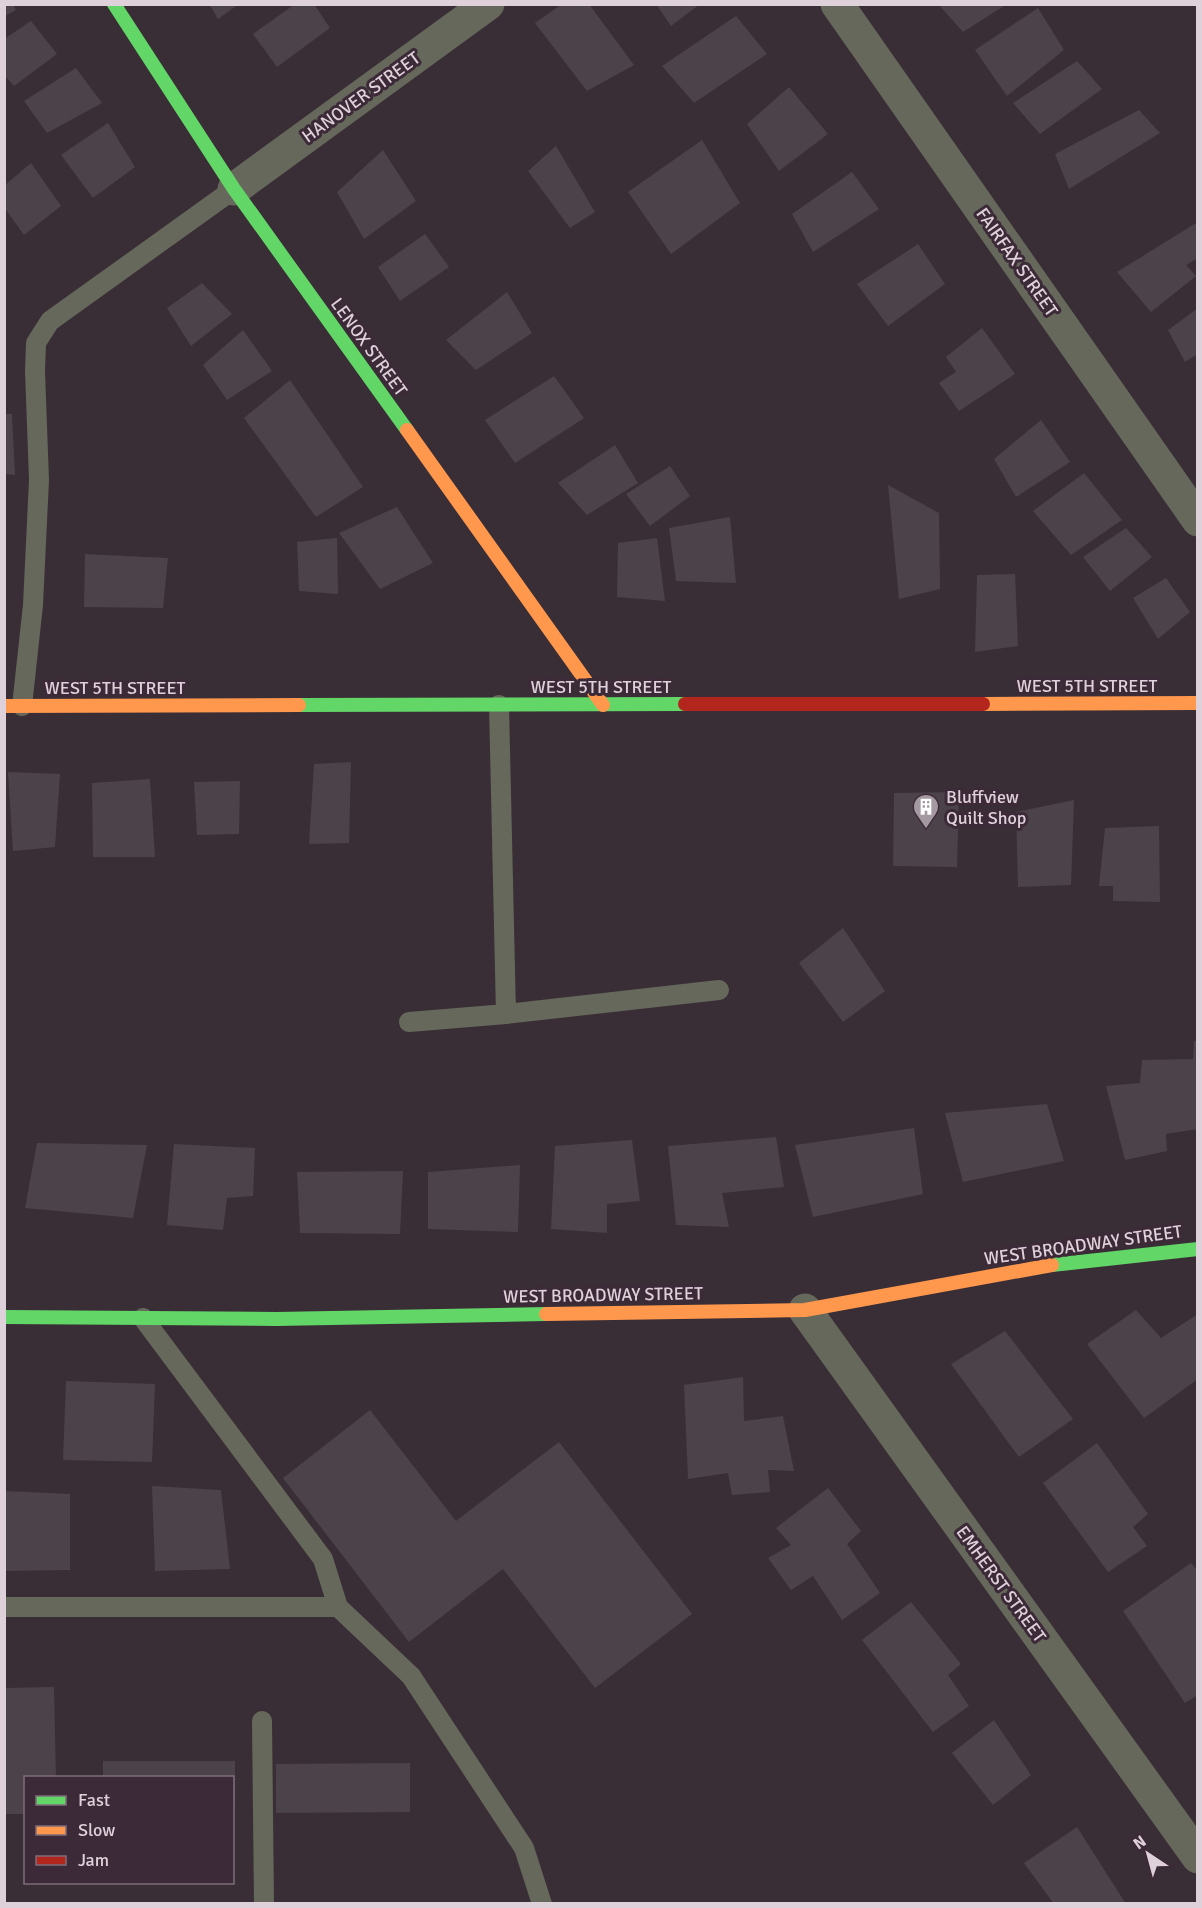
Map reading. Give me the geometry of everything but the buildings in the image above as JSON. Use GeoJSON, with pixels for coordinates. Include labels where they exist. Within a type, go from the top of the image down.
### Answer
{"type":"FeatureCollection","features":[{"type":"Feature","properties":{"kind":"street","name":"LENOX STREET"},"geometry":{"type":"LineString","coordinates":[[114,4],[234,189],[603,705]]}},
{"type":"Feature","properties":{"kind":"street","name":"HANOVER STREET"},"geometry":{"type":"LineString","coordinates":[[234,189],[488,4]]}},
{"type":"Feature","properties":{"kind":"street","name":"FAIRFAX STREET"},"geometry":{"type":"LineString","coordinates":[[837,4],[1197,520]]}},
{"type":"Feature","properties":{"kind":"street","name":"WEST 5TH STREET"},"geometry":{"type":"LineString","coordinates":[[13,706],[1197,703]]}},
{"type":"Feature","properties":{"kind":"street","name":"WEST BROADWAY STREET"},"geometry":{"type":"LineString","coordinates":[[4,1317],[276,1319],[805,1310],[1033,1267],[1197,1248]]}},
{"type":"Feature","properties":{"kind":"street","name":"EMHERST STREET"},"geometry":{"type":"LineString","coordinates":[[805,1310],[1197,1857]]}},
{"type":"Feature","properties":{"kind":"lane"},"geometry":{"type":"LineString","coordinates":[[13,706],[33,605],[39,480],[36,343],[50,321],[234,189]]}},
{"type":"Feature","properties":{"kind":"lane"},"geometry":{"type":"LineString","coordinates":[[499,705],[506,1014]]}},
{"type":"Feature","properties":{"kind":"lane"},"geometry":{"type":"LineString","coordinates":[[409,1022],[506,1014],[719,990]]}},
{"type":"Feature","properties":{"kind":"lane"},"geometry":{"type":"LineString","coordinates":[[144,1318],[323,1559],[338,1608],[411,1676],[524,1848],[542,1904]]}},
{"type":"Feature","properties":{"kind":"lane"},"geometry":{"type":"LineString","coordinates":[[4,1607],[338,1608]]}},
{"type":"Feature","properties":{"kind":"lane"},"geometry":{"type":"LineString","coordinates":[[262,1721],[264,1904]]}},
{"type":"Feature","properties":{"kind":"traffic: fast"},"geometry":{"type":"LineString","coordinates":[[114,4],[234,189],[407,430]]}},
{"type":"Feature","properties":{"kind":"traffic: fast"},"geometry":{"type":"LineString","coordinates":[[299,705],[685,704]]}},
{"type":"Feature","properties":{"kind":"traffic: fast"},"geometry":{"type":"LineString","coordinates":[[1052,1265],[1198,1249]]}},
{"type":"Feature","properties":{"kind":"traffic: fast"},"geometry":{"type":"LineString","coordinates":[[4,1317],[276,1319],[546,1314]]}},
{"type":"Feature","properties":{"kind":"traffic: slow"},"geometry":{"type":"LineString","coordinates":[[407,430],[603,705]]}},
{"type":"Feature","properties":{"kind":"traffic: slow"},"geometry":{"type":"LineString","coordinates":[[983,704],[1198,703]]}},
{"type":"Feature","properties":{"kind":"traffic: slow"},"geometry":{"type":"LineString","coordinates":[[4,706],[299,705]]}},
{"type":"Feature","properties":{"kind":"traffic: slow"},"geometry":{"type":"LineString","coordinates":[[546,1314],[805,1310],[1052,1265]]}},
{"type":"Feature","properties":{"kind":"traffic: jam"},"geometry":{"type":"LineString","coordinates":[[685,704],[983,704]]}},
{"type":"Feature","properties":{"kind":"place","name":"Bluffview Quilt Shop"},"geometry":{"type":"Point","coordinates":[926,830]}}]}
